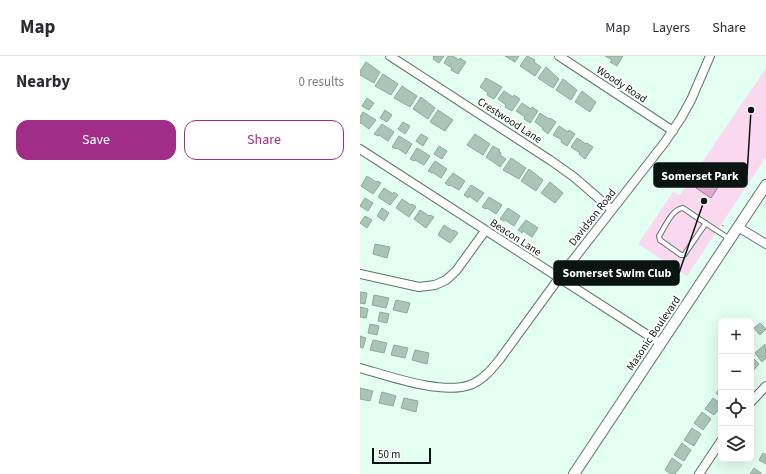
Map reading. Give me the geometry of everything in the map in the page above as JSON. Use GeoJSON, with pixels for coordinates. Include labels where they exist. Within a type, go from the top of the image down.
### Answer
{"type":"FeatureCollection","features":[{"type":"Feature","properties":{"kind":"street","name":"Crestwood Lane"},"geometry":{"type":"LineString","coordinates":[[390,56],[550,160],[574,177],[612,210]]}},
{"type":"Feature","properties":{"kind":"street","name":"Woody Road"},"geometry":{"type":"LineString","coordinates":[[559,56],[673,131]]}},
{"type":"Feature","properties":{"kind":"street","name":"Davidson Road"},"geometry":{"type":"LineString","coordinates":[[360,368],[432,386],[460,387],[471,384],[490,371],[559,278],[673,131],[691,100],[710,56]]}},
{"type":"Feature","properties":{"kind":"street","name":"Beacon Lane"},"geometry":{"type":"LineString","coordinates":[[360,149],[660,343]]}},
{"type":"Feature","properties":{"kind":"street","name":"Masonic Boulevard"},"geometry":{"type":"LineString","coordinates":[[574,474],[766,185]]}},
{"type":"Feature","properties":{"kind":"street"},"geometry":{"type":"LineString","coordinates":[[738,227],[766,244]]}},
{"type":"Feature","properties":{"kind":"street"},"geometry":{"type":"LineString","coordinates":[[360,274],[419,288],[435,285],[446,280],[456,271],[485,231]]}},
{"type":"Feature","properties":{"kind":"street"},"geometry":{"type":"LineString","coordinates":[[754,399],[766,386]]}},
{"type":"Feature","properties":{"kind":"street"},"geometry":{"type":"LineString","coordinates":[[699,474],[718,446]]}},
{"type":"Feature","properties":{"kind":"lane"},"geometry":{"type":"LineString","coordinates":[[706,223],[684,255],[681,255],[660,240],[659,236],[675,211],[679,208],[683,208],[706,223],[730,239]]}},
{"type":"Feature","properties":{"kind":"path"},"geometry":{"type":"LineString","coordinates":[[722,225],[726,228]]}},
{"type":"Feature","properties":{"kind":"shaded area"},"geometry":{"type":"Polygon","coordinates":[[[766,68],[766,157],[687,276],[638,244],[673,192],[680,195],[766,68]]]}},
{"type":"Feature","properties":{"kind":"shaded area"},"geometry":{"type":"Polygon","coordinates":[[[711,165],[726,175],[711,198],[696,188],[711,165]]]}},
{"type":"Feature","properties":{"kind":"building"},"geometry":{"type":"Polygon","coordinates":[[[433,56],[444,56],[439,63],[433,59],[433,56]]]}},
{"type":"Feature","properties":{"kind":"building"},"geometry":{"type":"Polygon","coordinates":[[[448,56],[453,56],[459,60],[460,58],[466,62],[458,74],[444,63],[448,56]]]}},
{"type":"Feature","properties":{"kind":"building"},"geometry":{"type":"Polygon","coordinates":[[[505,56],[519,56],[515,62],[505,56]]]}},
{"type":"Feature","properties":{"kind":"building"},"geometry":{"type":"Polygon","coordinates":[[[527,56],[535,60],[534,62],[541,67],[535,76],[520,66],[527,56]]]}},
{"type":"Feature","properties":{"kind":"building"},"geometry":{"type":"Polygon","coordinates":[[[605,56],[623,56],[617,66],[610,62],[612,60],[605,56]]]}},
{"type":"Feature","properties":{"kind":"building"},"geometry":{"type":"Polygon","coordinates":[[[366,62],[380,72],[374,83],[360,75],[360,71],[366,62]]]}},
{"type":"Feature","properties":{"kind":"building"},"geometry":{"type":"Polygon","coordinates":[[[546,67],[559,79],[553,88],[538,78],[546,67]]]}},
{"type":"Feature","properties":{"kind":"building"},"geometry":{"type":"Polygon","coordinates":[[[383,74],[398,84],[391,95],[375,86],[383,74]]]}},
{"type":"Feature","properties":{"kind":"building"},"geometry":{"type":"Polygon","coordinates":[[[486,78],[502,87],[494,99],[487,95],[488,93],[480,87],[486,78]]]}},
{"type":"Feature","properties":{"kind":"building"},"geometry":{"type":"Polygon","coordinates":[[[563,79],[577,90],[571,100],[556,90],[563,79]]]}},
{"type":"Feature","properties":{"kind":"building"},"geometry":{"type":"Polygon","coordinates":[[[402,86],[417,96],[410,107],[394,98],[402,86]]]}},
{"type":"Feature","properties":{"kind":"building"},"geometry":{"type":"Polygon","coordinates":[[[504,91],[513,97],[514,95],[520,99],[512,111],[505,107],[506,105],[498,99],[504,91]]]}},
{"type":"Feature","properties":{"kind":"building"},"geometry":{"type":"Polygon","coordinates":[[[582,91],[596,102],[590,112],[575,102],[582,91]]]}},
{"type":"Feature","properties":{"kind":"building"},"geometry":{"type":"Polygon","coordinates":[[[421,97],[435,108],[428,119],[413,109],[421,97]]]}},
{"type":"Feature","properties":{"kind":"building"},"geometry":{"type":"Polygon","coordinates":[[[367,98],[374,103],[369,110],[362,106],[367,98]]]}},
{"type":"Feature","properties":{"kind":"building"},"geometry":{"type":"Polygon","coordinates":[[[522,103],[531,109],[532,107],[538,111],[530,123],[524,119],[525,117],[516,111],[522,103]]]}},
{"type":"Feature","properties":{"kind":"building"},"geometry":{"type":"Polygon","coordinates":[[[385,110],[392,115],[387,122],[380,118],[385,110]]]}},
{"type":"Feature","properties":{"kind":"building"},"geometry":{"type":"Polygon","coordinates":[[[438,110],[453,120],[445,131],[430,122],[438,110]]]}},
{"type":"Feature","properties":{"kind":"building"},"geometry":{"type":"Polygon","coordinates":[[[363,112],[376,120],[369,129],[361,123],[360,124],[360,117],[363,112]]]}},
{"type":"Feature","properties":{"kind":"building"},"geometry":{"type":"Polygon","coordinates":[[[540,113],[556,122],[548,134],[535,122],[540,113]]]}},
{"type":"Feature","properties":{"kind":"building"},"geometry":{"type":"Polygon","coordinates":[[[403,122],[410,126],[405,134],[398,129],[403,122]]]}},
{"type":"Feature","properties":{"kind":"building"},"geometry":{"type":"Polygon","coordinates":[[[382,124],[394,132],[388,141],[379,135],[374,134],[382,124]]]}},
{"type":"Feature","properties":{"kind":"building"},"geometry":{"type":"Polygon","coordinates":[[[559,126],[568,132],[569,130],[575,134],[567,146],[561,142],[562,140],[553,135],[559,126]]]}},
{"type":"Feature","properties":{"kind":"building"},"geometry":{"type":"Polygon","coordinates":[[[421,134],[428,138],[423,146],[416,141],[421,134]]]}},
{"type":"Feature","properties":{"kind":"building"},"geometry":{"type":"Polygon","coordinates":[[[475,134],[490,144],[483,155],[467,145],[475,134]]]}},
{"type":"Feature","properties":{"kind":"building"},"geometry":{"type":"Polygon","coordinates":[[[399,136],[412,144],[406,154],[397,148],[392,147],[399,136]]]}},
{"type":"Feature","properties":{"kind":"building"},"geometry":{"type":"Polygon","coordinates":[[[577,138],[593,147],[585,159],[579,154],[580,153],[571,147],[577,138]]]}},
{"type":"Feature","properties":{"kind":"building"},"geometry":{"type":"Polygon","coordinates":[[[439,146],[447,151],[442,159],[434,154],[439,146]]]}},
{"type":"Feature","properties":{"kind":"building"},"geometry":{"type":"Polygon","coordinates":[[[493,146],[500,150],[500,155],[506,159],[500,167],[486,157],[493,146]]]}},
{"type":"Feature","properties":{"kind":"building"},"geometry":{"type":"Polygon","coordinates":[[[417,148],[430,156],[424,165],[410,159],[417,148]]]}},
{"type":"Feature","properties":{"kind":"building"},"geometry":{"type":"Polygon","coordinates":[[[511,158],[526,168],[519,179],[503,170],[511,158]]]}},
{"type":"Feature","properties":{"kind":"building"},"geometry":{"type":"Polygon","coordinates":[[[435,161],[447,169],[441,178],[428,171],[435,161]]]}},
{"type":"Feature","properties":{"kind":"building"},"geometry":{"type":"Polygon","coordinates":[[[529,169],[543,180],[536,191],[521,181],[529,169]]]}},
{"type":"Feature","properties":{"kind":"building"},"geometry":{"type":"Polygon","coordinates":[[[453,173],[465,181],[459,190],[445,183],[453,173]]]}},
{"type":"Feature","properties":{"kind":"building"},"geometry":{"type":"Polygon","coordinates":[[[367,176],[376,182],[381,183],[373,194],[361,186],[367,176]]]}},
{"type":"Feature","properties":{"kind":"building"},"geometry":{"type":"Polygon","coordinates":[[[550,182],[563,193],[555,203],[541,193],[550,182]]]}},
{"type":"Feature","properties":{"kind":"building"},"geometry":{"type":"Polygon","coordinates":[[[471,185],[484,193],[477,202],[469,196],[468,198],[464,195],[471,185]]]}},
{"type":"Feature","properties":{"kind":"building"},"geometry":{"type":"Polygon","coordinates":[[[384,188],[393,194],[394,192],[398,195],[390,205],[378,197],[384,188]]]}},
{"type":"Feature","properties":{"kind":"building"},"geometry":{"type":"Polygon","coordinates":[[[489,197],[502,205],[496,214],[487,208],[482,207],[489,197]]]}},
{"type":"Feature","properties":{"kind":"building"},"geometry":{"type":"Polygon","coordinates":[[[365,198],[373,203],[368,211],[360,206],[365,198]]]}},
{"type":"Feature","properties":{"kind":"building"},"geometry":{"type":"Polygon","coordinates":[[[402,199],[416,207],[409,217],[396,208],[402,199]]]}},
{"type":"Feature","properties":{"kind":"building"},"geometry":{"type":"Polygon","coordinates":[[[382,208],[389,213],[384,221],[377,216],[382,208]]]}},
{"type":"Feature","properties":{"kind":"building"},"geometry":{"type":"Polygon","coordinates":[[[508,208],[520,216],[514,226],[505,220],[500,219],[508,208]]]}},
{"type":"Feature","properties":{"kind":"building"},"geometry":{"type":"Polygon","coordinates":[[[420,210],[429,216],[434,217],[426,228],[414,219],[420,210]]]}},
{"type":"Feature","properties":{"kind":"building"},"geometry":{"type":"Polygon","coordinates":[[[365,216],[372,220],[367,228],[360,223],[365,216]]]}},
{"type":"Feature","properties":{"kind":"building"},"geometry":{"type":"Polygon","coordinates":[[[526,220],[538,228],[532,237],[523,231],[522,233],[518,230],[526,220]]]}},
{"type":"Feature","properties":{"kind":"building"},"geometry":{"type":"Polygon","coordinates":[[[444,225],[458,233],[450,243],[438,235],[444,225]]]}},
{"type":"Feature","properties":{"kind":"building"},"geometry":{"type":"Polygon","coordinates":[[[375,244],[390,247],[387,258],[373,254],[375,244]]]}},
{"type":"Feature","properties":{"kind":"building"},"geometry":{"type":"Polygon","coordinates":[[[360,292],[367,293],[365,304],[360,303],[360,292]]]}},
{"type":"Feature","properties":{"kind":"building"},"geometry":{"type":"Polygon","coordinates":[[[374,295],[389,298],[386,308],[372,305],[374,295]]]}},
{"type":"Feature","properties":{"kind":"building"},"geometry":{"type":"Polygon","coordinates":[[[396,300],[410,303],[407,313],[393,310],[396,300]]]}},
{"type":"Feature","properties":{"kind":"building"},"geometry":{"type":"Polygon","coordinates":[[[360,307],[368,309],[366,318],[360,317],[360,307]]]}},
{"type":"Feature","properties":{"kind":"building"},"geometry":{"type":"Polygon","coordinates":[[[380,312],[389,314],[387,323],[378,321],[380,312]]]}},
{"type":"Feature","properties":{"kind":"building"},"geometry":{"type":"Polygon","coordinates":[[[760,323],[766,329],[760,335],[754,328],[760,323]]]}},
{"type":"Feature","properties":{"kind":"building"},"geometry":{"type":"Polygon","coordinates":[[[370,324],[379,326],[377,335],[368,333],[370,324]]]}},
{"type":"Feature","properties":{"kind":"building"},"geometry":{"type":"Polygon","coordinates":[[[360,336],[366,338],[363,348],[360,347],[360,336]]]}},
{"type":"Feature","properties":{"kind":"building"},"geometry":{"type":"Polygon","coordinates":[[[373,340],[387,343],[384,353],[370,350],[373,340]]]}},
{"type":"Feature","properties":{"kind":"building"},"geometry":{"type":"Polygon","coordinates":[[[765,344],[766,358],[762,362],[755,353],[765,344]]]}},
{"type":"Feature","properties":{"kind":"building"},"geometry":{"type":"Polygon","coordinates":[[[394,345],[408,348],[405,358],[391,355],[394,345]]]}},
{"type":"Feature","properties":{"kind":"building"},"geometry":{"type":"Polygon","coordinates":[[[415,350],[429,353],[427,364],[412,360],[415,350]]]}},
{"type":"Feature","properties":{"kind":"building"},"geometry":{"type":"Polygon","coordinates":[[[754,359],[759,364],[754,370],[754,359]]]}},
{"type":"Feature","properties":{"kind":"building"},"geometry":{"type":"Polygon","coordinates":[[[360,388],[373,391],[370,401],[360,399],[360,388]]]}},
{"type":"Feature","properties":{"kind":"building"},"geometry":{"type":"Polygon","coordinates":[[[382,392],[396,396],[393,406],[379,403],[382,392]]]}},
{"type":"Feature","properties":{"kind":"building"},"geometry":{"type":"Polygon","coordinates":[[[404,398],[418,401],[416,412],[401,408],[404,398]]]}},
{"type":"Feature","properties":{"kind":"building"},"geometry":{"type":"Polygon","coordinates":[[[713,398],[718,402],[718,410],[714,415],[705,409],[713,398]]]}},
{"type":"Feature","properties":{"kind":"building"},"geometry":{"type":"Polygon","coordinates":[[[702,412],[711,419],[703,430],[694,423],[702,412]]]}},
{"type":"Feature","properties":{"kind":"building"},"geometry":{"type":"Polygon","coordinates":[[[692,428],[701,434],[694,446],[684,440],[692,428]]]}},
{"type":"Feature","properties":{"kind":"building"},"geometry":{"type":"Polygon","coordinates":[[[682,443],[691,450],[684,461],[674,455],[682,443]]]}},
{"type":"Feature","properties":{"kind":"building"},"geometry":{"type":"Polygon","coordinates":[[[763,453],[766,455],[766,464],[759,460],[763,453]]]}},
{"type":"Feature","properties":{"kind":"building"},"geometry":{"type":"Polygon","coordinates":[[[672,458],[682,465],[675,474],[671,474],[665,470],[672,458]]]}},
{"type":"Feature","properties":{"kind":"building"},"geometry":{"type":"Polygon","coordinates":[[[754,468],[761,473],[761,474],[750,474],[754,468]]]}},
{"type":"Feature","properties":{"kind":"place","name":"Somerset Park"},"geometry":{"type":"Point","coordinates":[751,110]}},
{"type":"Feature","properties":{"kind":"place","name":"Somerset Swim Club"},"geometry":{"type":"Point","coordinates":[704,201]}}]}
